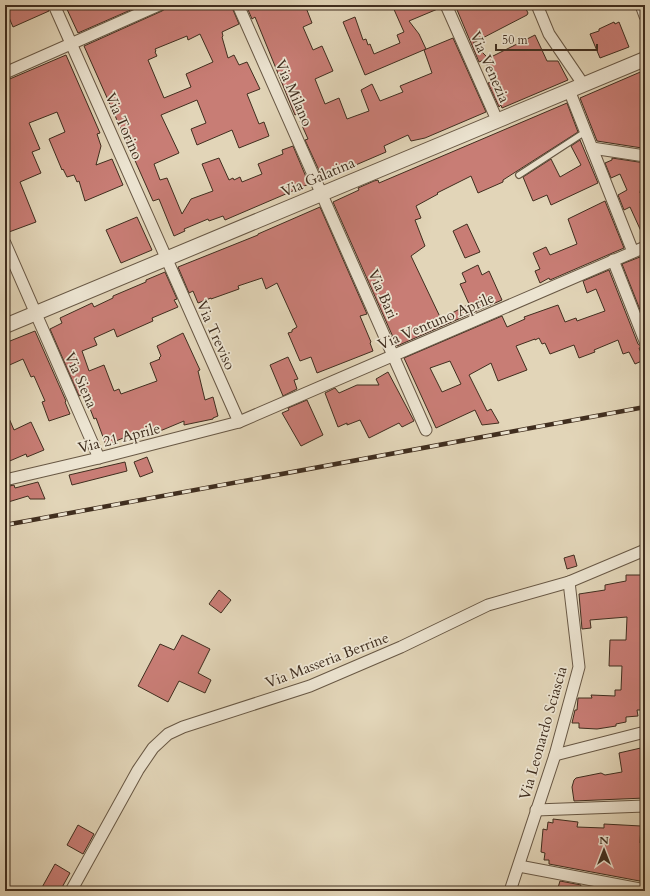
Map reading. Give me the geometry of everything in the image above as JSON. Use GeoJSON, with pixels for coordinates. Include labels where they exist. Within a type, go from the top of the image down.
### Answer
{"type":"FeatureCollection","features":[{"type":"Feature","properties":{"kind":"street","name":"Via Torino"},"geometry":{"type":"LineString","coordinates":[[54,5],[166,260]]}},
{"type":"Feature","properties":{"kind":"street"},"geometry":{"type":"LineString","coordinates":[[5,73],[159,5]]}},
{"type":"Feature","properties":{"kind":"street","name":"Via Milano"},"geometry":{"type":"LineString","coordinates":[[238,5],[321,194]]}},
{"type":"Feature","properties":{"kind":"street","name":"Via Venezia"},"geometry":{"type":"LineString","coordinates":[[446,5],[497,120]]}},
{"type":"Feature","properties":{"kind":"street"},"geometry":{"type":"LineString","coordinates":[[537,5],[549,34],[583,84]]}},
{"type":"Feature","properties":{"kind":"street"},"geometry":{"type":"LineString","coordinates":[[642,5],[645,16]]}},
{"type":"Feature","properties":{"kind":"street","name":"Via Galatina"},"geometry":{"type":"LineString","coordinates":[[5,326],[166,260],[645,58]]}},
{"type":"Feature","properties":{"kind":"street"},"geometry":{"type":"LineString","coordinates":[[569,90],[633,252]]}},
{"type":"Feature","properties":{"kind":"street"},"geometry":{"type":"LineString","coordinates":[[592,148],[645,156]]}},
{"type":"Feature","properties":{"kind":"street","name":"Via Bari"},"geometry":{"type":"LineString","coordinates":[[321,194],[426,430]]}},
{"type":"Feature","properties":{"kind":"street","name":"Via Siena"},"geometry":{"type":"LineString","coordinates":[[5,243],[99,458]]}},
{"type":"Feature","properties":{"kind":"street","name":"Via Ventuno Aprile"},"geometry":{"type":"LineString","coordinates":[[239,422],[645,247]]}},
{"type":"Feature","properties":{"kind":"street","name":"Via Treviso"},"geometry":{"type":"LineString","coordinates":[[166,260],[239,422]]}},
{"type":"Feature","properties":{"kind":"street"},"geometry":{"type":"LineString","coordinates":[[613,260],[645,341]]}},
{"type":"Feature","properties":{"kind":"street","name":"Via 21 Aprile"},"geometry":{"type":"LineString","coordinates":[[5,480],[99,458],[239,422]]}},
{"type":"Feature","properties":{"kind":"street","name":"Via Masseria Berrine"},"geometry":{"type":"LineString","coordinates":[[71,891],[138,770],[152,748],[168,734],[183,727],[310,686],[400,647],[488,605],[569,582],[645,550]]}},
{"type":"Feature","properties":{"kind":"street","name":"Via Leonardo Sciascia"},"geometry":{"type":"LineString","coordinates":[[510,891],[555,755],[579,667],[569,582]]}},
{"type":"Feature","properties":{"kind":"street"},"geometry":{"type":"LineString","coordinates":[[555,755],[645,732]]}},
{"type":"Feature","properties":{"kind":"street"},"geometry":{"type":"LineString","coordinates":[[536,810],[645,806]]}},
{"type":"Feature","properties":{"kind":"street"},"geometry":{"type":"LineString","coordinates":[[519,866],[639,889]]}},
{"type":"Feature","properties":{"kind":"lane"},"geometry":{"type":"LineString","coordinates":[[519,175],[585,132]]}},
{"type":"Feature","properties":{"kind":"building"},"geometry":{"type":"Polygon","coordinates":[[[5,5],[47,5],[49,11],[13,27],[5,5]]]}},
{"type":"Feature","properties":{"kind":"building"},"geometry":{"type":"Polygon","coordinates":[[[65,5],[142,5],[78,33],[65,5]]]}},
{"type":"Feature","properties":{"kind":"building"},"geometry":{"type":"Polygon","coordinates":[[[166,5],[231,5],[239,24],[222,32],[228,58],[234,55],[239,65],[247,62],[260,89],[247,94],[259,124],[264,122],[269,136],[239,148],[232,130],[197,145],[191,129],[206,123],[197,100],[161,115],[179,153],[154,164],[160,180],[167,178],[182,214],[191,199],[213,191],[202,164],[219,158],[229,180],[233,178],[234,180],[240,177],[242,182],[262,174],[258,164],[283,154],[282,150],[293,146],[309,184],[225,220],[223,216],[209,221],[208,219],[184,229],[185,231],[174,236],[159,199],[153,201],[84,46],[165,9],[166,5]],[[200,34],[188,40],[187,36],[155,49],[157,56],[148,60],[164,98],[191,87],[186,74],[213,62],[200,34]]]}},
{"type":"Feature","properties":{"kind":"building"},"geometry":{"type":"Polygon","coordinates":[[[246,5],[305,5],[312,23],[303,27],[313,50],[322,46],[333,71],[315,79],[325,104],[339,98],[347,119],[369,111],[361,90],[372,84],[380,101],[403,92],[400,86],[432,73],[424,50],[453,38],[486,112],[425,138],[411,141],[408,135],[384,146],[386,152],[323,179],[305,140],[308,139],[297,114],[295,115],[255,17],[252,19],[246,5]]]}},
{"type":"Feature","properties":{"kind":"building"},"geometry":{"type":"Polygon","coordinates":[[[392,5],[439,5],[440,8],[409,21],[419,34],[426,49],[365,75],[343,22],[355,17],[363,40],[366,39],[368,45],[370,44],[374,54],[400,43],[397,35],[404,32],[392,5]]]}},
{"type":"Feature","properties":{"kind":"building"},"geometry":{"type":"Polygon","coordinates":[[[455,5],[524,5],[528,13],[527,15],[473,43],[488,58],[479,62],[455,5]]]}},
{"type":"Feature","properties":{"kind":"building"},"geometry":{"type":"Polygon","coordinates":[[[614,22],[615,24],[619,22],[629,47],[600,58],[590,34],[599,31],[599,29],[614,22]]]}},
{"type":"Feature","properties":{"kind":"building"},"geometry":{"type":"Polygon","coordinates":[[[535,35],[547,61],[558,61],[568,80],[502,108],[501,105],[499,107],[488,83],[494,81],[485,60],[535,35]]]}},
{"type":"Feature","properties":{"kind":"building"},"geometry":{"type":"Polygon","coordinates":[[[66,55],[100,133],[97,134],[101,146],[96,165],[112,159],[123,185],[85,201],[79,181],[77,182],[74,175],[67,177],[63,169],[62,170],[49,139],[65,132],[57,112],[29,123],[40,149],[32,152],[41,173],[20,182],[36,222],[9,232],[5,222],[5,81],[66,55]]]}},
{"type":"Feature","properties":{"kind":"building"},"geometry":{"type":"Polygon","coordinates":[[[645,70],[645,147],[642,148],[597,141],[580,98],[645,70]]]}},
{"type":"Feature","properties":{"kind":"building"},"geometry":{"type":"Polygon","coordinates":[[[567,103],[578,132],[503,180],[503,182],[478,193],[471,176],[437,193],[438,194],[416,206],[421,218],[415,220],[425,246],[411,256],[441,319],[469,304],[460,284],[466,282],[462,273],[478,265],[482,275],[489,271],[502,300],[397,346],[333,202],[374,181],[378,180],[379,183],[567,103]]]}},
{"type":"Feature","properties":{"kind":"building"},"geometry":{"type":"Polygon","coordinates":[[[580,140],[598,183],[551,205],[547,195],[533,201],[523,177],[551,159],[560,177],[581,165],[571,146],[580,140]]]}},
{"type":"Feature","properties":{"kind":"building"},"geometry":{"type":"Polygon","coordinates":[[[612,158],[645,163],[640,193],[645,195],[645,240],[630,207],[624,210],[618,195],[627,190],[620,174],[611,178],[605,163],[612,160],[612,158]]]}},
{"type":"Feature","properties":{"kind":"building"},"geometry":{"type":"Polygon","coordinates":[[[605,201],[624,248],[540,283],[535,271],[540,269],[533,253],[546,247],[550,255],[577,244],[568,219],[605,201]]]}},
{"type":"Feature","properties":{"kind":"building"},"geometry":{"type":"Polygon","coordinates":[[[320,207],[367,314],[360,316],[371,342],[373,351],[317,373],[311,357],[300,361],[288,333],[292,332],[292,330],[297,327],[277,283],[266,289],[262,278],[238,286],[239,289],[198,303],[193,291],[189,293],[178,267],[258,235],[320,207]]]}},
{"type":"Feature","properties":{"kind":"building"},"geometry":{"type":"Polygon","coordinates":[[[137,217],[152,250],[121,263],[106,230],[137,217]]]}},
{"type":"Feature","properties":{"kind":"building"},"geometry":{"type":"Polygon","coordinates":[[[467,224],[480,252],[465,258],[453,231],[467,224]]]}},
{"type":"Feature","properties":{"kind":"building"},"geometry":{"type":"Polygon","coordinates":[[[645,255],[645,320],[644,320],[622,264],[645,255]]]}},
{"type":"Feature","properties":{"kind":"building"},"geometry":{"type":"Polygon","coordinates":[[[609,270],[638,344],[642,347],[639,348],[644,360],[635,364],[629,352],[623,354],[618,340],[594,350],[595,352],[579,358],[574,345],[550,354],[545,343],[542,344],[539,338],[535,339],[516,346],[527,370],[498,381],[491,363],[469,375],[487,411],[491,409],[499,423],[482,425],[475,410],[436,428],[404,358],[502,316],[507,327],[525,319],[524,317],[558,305],[565,322],[576,318],[577,321],[605,311],[596,289],[587,293],[583,281],[609,270]],[[450,361],[430,368],[442,392],[461,384],[450,361]]]}},
{"type":"Feature","properties":{"kind":"building"},"geometry":{"type":"Polygon","coordinates":[[[165,272],[177,299],[174,300],[178,307],[152,318],[153,321],[117,337],[114,329],[94,338],[97,345],[82,351],[89,371],[104,365],[114,391],[119,389],[121,394],[157,381],[150,363],[160,359],[159,358],[161,356],[157,346],[183,333],[200,370],[198,371],[205,400],[213,397],[218,416],[213,419],[184,425],[184,421],[160,431],[158,427],[139,435],[138,432],[106,445],[96,418],[94,419],[84,393],[79,396],[50,329],[62,323],[60,318],[92,303],[94,307],[113,298],[113,296],[165,272]]]}},
{"type":"Feature","properties":{"kind":"building"},"geometry":{"type":"Polygon","coordinates":[[[35,331],[66,401],[65,402],[70,414],[49,421],[42,402],[45,401],[34,376],[31,377],[23,359],[5,367],[5,343],[35,331]]]}},
{"type":"Feature","properties":{"kind":"building"},"geometry":{"type":"Polygon","coordinates":[[[288,357],[298,379],[294,380],[297,389],[283,396],[270,365],[288,357]]]}},
{"type":"Feature","properties":{"kind":"building"},"geometry":{"type":"Polygon","coordinates":[[[388,372],[414,421],[402,427],[399,423],[369,438],[360,420],[338,427],[325,393],[335,388],[339,393],[357,385],[379,385],[376,379],[388,372]]]}},
{"type":"Feature","properties":{"kind":"building"},"geometry":{"type":"Polygon","coordinates":[[[307,400],[323,435],[301,446],[282,413],[289,410],[288,408],[307,400]]]}},
{"type":"Feature","properties":{"kind":"building"},"geometry":{"type":"Polygon","coordinates":[[[5,409],[14,430],[31,422],[44,450],[27,457],[26,454],[5,463],[5,409]]]}},
{"type":"Feature","properties":{"kind":"building"},"geometry":{"type":"Polygon","coordinates":[[[147,457],[153,472],[140,477],[134,462],[147,457]]]}},
{"type":"Feature","properties":{"kind":"building"},"geometry":{"type":"Polygon","coordinates":[[[125,462],[127,471],[72,485],[69,475],[125,462]]]}},
{"type":"Feature","properties":{"kind":"building"},"geometry":{"type":"Polygon","coordinates":[[[38,482],[45,499],[30,499],[28,496],[5,503],[5,487],[14,485],[15,488],[38,482]]]}},
{"type":"Feature","properties":{"kind":"building"},"geometry":{"type":"Polygon","coordinates":[[[574,555],[577,566],[567,569],[564,558],[574,555]]]}},
{"type":"Feature","properties":{"kind":"building"},"geometry":{"type":"Polygon","coordinates":[[[626,575],[645,575],[645,710],[637,710],[638,716],[626,717],[626,722],[616,724],[616,726],[597,729],[579,728],[579,723],[572,723],[575,710],[577,710],[578,698],[592,698],[591,695],[615,696],[615,690],[621,690],[622,666],[609,666],[610,640],[626,640],[627,617],[590,620],[591,628],[582,629],[579,594],[605,590],[605,585],[626,581],[626,575]]]}},
{"type":"Feature","properties":{"kind":"building"},"geometry":{"type":"Polygon","coordinates":[[[219,590],[231,600],[221,613],[209,604],[219,590]]]}},
{"type":"Feature","properties":{"kind":"building"},"geometry":{"type":"Polygon","coordinates":[[[182,635],[210,649],[198,673],[211,680],[205,693],[179,681],[168,702],[138,686],[160,644],[174,650],[182,635]]]}},
{"type":"Feature","properties":{"kind":"building"},"geometry":{"type":"Polygon","coordinates":[[[645,747],[645,798],[574,801],[572,787],[576,778],[601,773],[605,775],[622,772],[619,753],[645,747]]]}},
{"type":"Feature","properties":{"kind":"building"},"geometry":{"type":"Polygon","coordinates":[[[553,819],[578,822],[577,827],[604,828],[604,824],[641,826],[640,843],[645,843],[645,882],[549,864],[549,860],[544,860],[545,853],[541,852],[543,829],[547,830],[548,822],[553,823],[553,819]]]}},
{"type":"Feature","properties":{"kind":"building"},"geometry":{"type":"Polygon","coordinates":[[[78,825],[94,834],[83,854],[67,845],[78,825]]]}},
{"type":"Feature","properties":{"kind":"building"},"geometry":{"type":"Polygon","coordinates":[[[55,864],[70,873],[60,891],[40,891],[55,864]]]}},
{"type":"Feature","properties":{"kind":"building"},"geometry":{"type":"Polygon","coordinates":[[[560,881],[581,885],[579,891],[557,891],[560,881]]]}},
{"type":"Feature","properties":{"kind":"railway"},"geometry":{"type":"LineString","coordinates":[[5,525],[645,407]]}}]}
